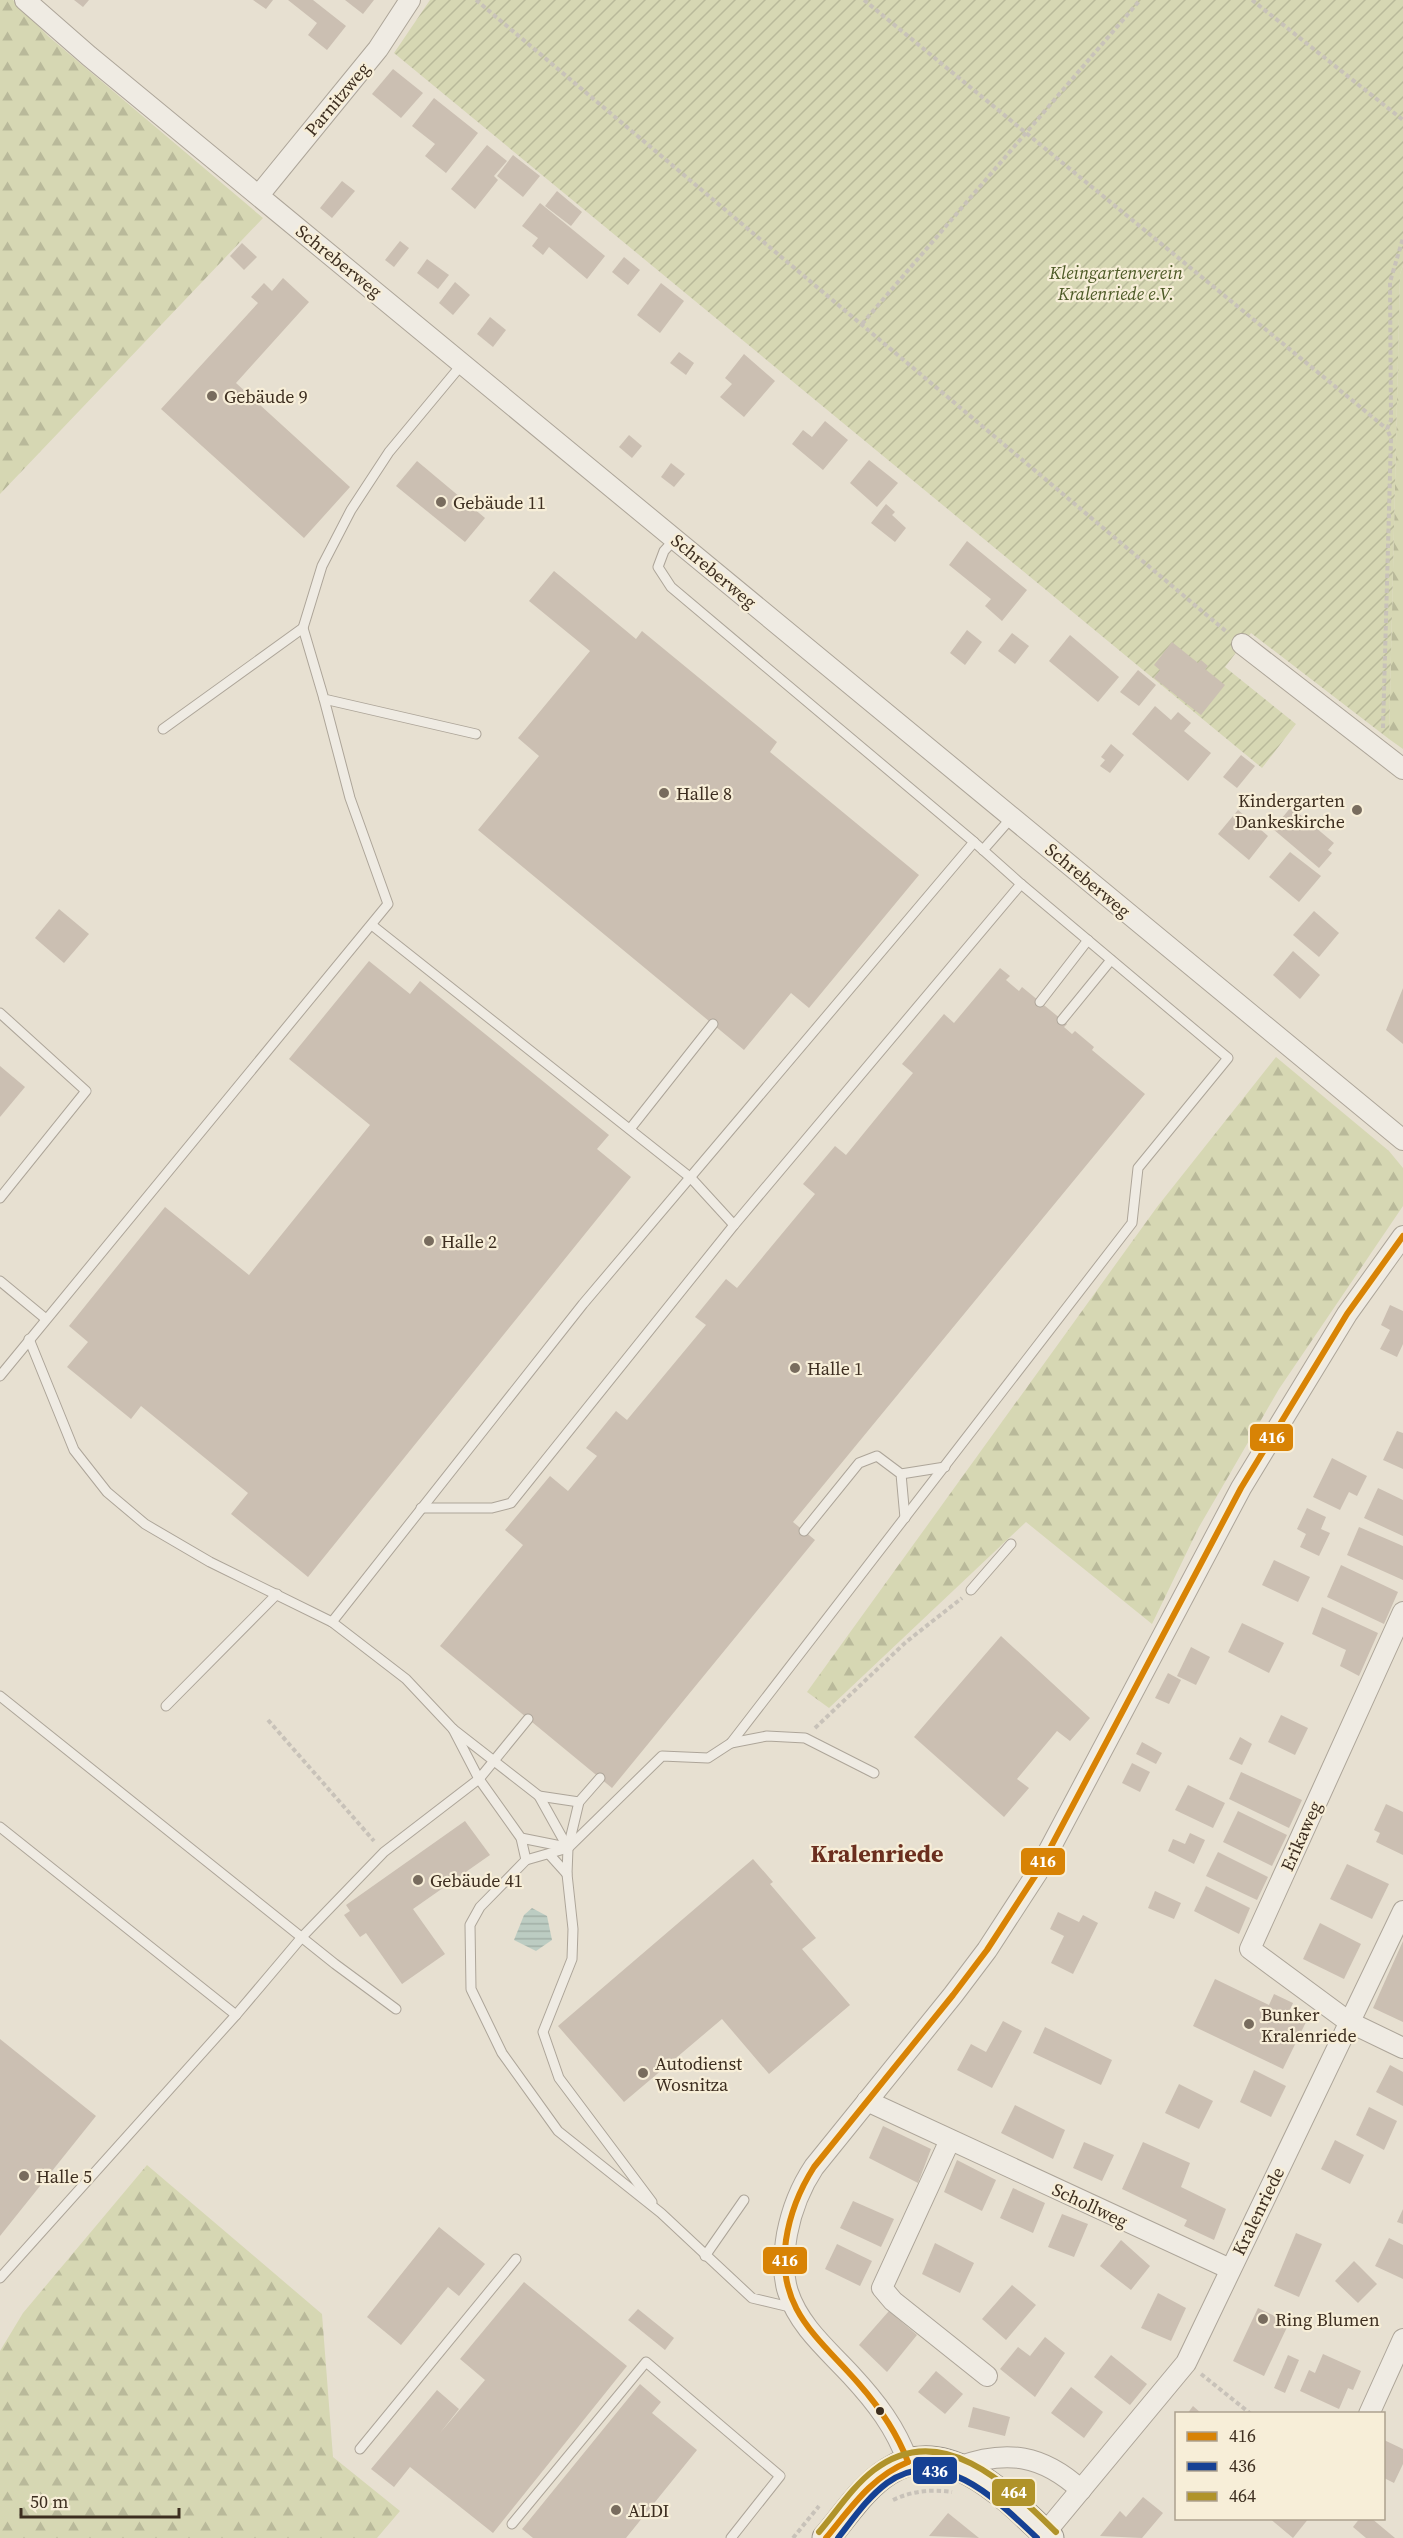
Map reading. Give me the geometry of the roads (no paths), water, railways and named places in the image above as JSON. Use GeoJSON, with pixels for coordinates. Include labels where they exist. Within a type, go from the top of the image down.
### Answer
{"type":"FeatureCollection","features":[{"type":"Feature","properties":{"kind":"main road"},"geometry":{"type":"LineString","coordinates":[[826,2538],[875,2482],[888,2471],[908,2462],[928,2460],[957,2480],[994,2489],[1048,2536]]}},
{"type":"Feature","properties":{"kind":"street","name":"Schreberweg"},"geometry":{"type":"LineString","coordinates":[[25,0],[89,56],[464,363],[1403,1140]]}},
{"type":"Feature","properties":{"kind":"street","name":"Parnitzweg"},"geometry":{"type":"LineString","coordinates":[[258,195],[378,49],[410,0]]}},
{"type":"Feature","properties":{"kind":"street"},"geometry":{"type":"LineString","coordinates":[[1242,645],[1403,769]]}},
{"type":"Feature","properties":{"kind":"street"},"geometry":{"type":"LineString","coordinates":[[908,2462],[899,2438],[889,2422],[870,2397],[807,2327],[794,2308],[787,2290],[784,2252],[795,2199],[814,2167],[987,1950],[1037,1873],[1241,1488],[1347,1314],[1403,1236]]}},
{"type":"Feature","properties":{"kind":"street","name":"Erikaweg"},"geometry":{"type":"LineString","coordinates":[[1349,2022],[1250,1949],[1403,1612]]}},
{"type":"Feature","properties":{"kind":"street","name":"Kralenriede"},"geometry":{"type":"LineString","coordinates":[[1048,2536],[1081,2490],[1186,2363],[1403,1911]]}},
{"type":"Feature","properties":{"kind":"street"},"geometry":{"type":"LineString","coordinates":[[1349,2022],[1403,2048]]}},
{"type":"Feature","properties":{"kind":"street","name":"Schollweg"},"geometry":{"type":"LineString","coordinates":[[867,2101],[1230,2269]]}},
{"type":"Feature","properties":{"kind":"street"},"geometry":{"type":"LineString","coordinates":[[950,2140],[882,2289],[893,2301],[987,2376]]}},
{"type":"Feature","properties":{"kind":"street"},"geometry":{"type":"LineString","coordinates":[[1370,2412],[1403,2339]]}},
{"type":"Feature","properties":{"kind":"street"},"geometry":{"type":"LineString","coordinates":[[957,2480],[990,2458],[1024,2458],[1055,2470],[1081,2490]]}},
{"type":"Feature","properties":{"kind":"lane"},"geometry":{"type":"LineString","coordinates":[[0,1376],[373,926],[388,904],[350,798],[303,628],[322,566],[351,510],[389,452],[464,363]]}},
{"type":"Feature","properties":{"kind":"lane"},"geometry":{"type":"LineString","coordinates":[[675,538],[664,551],[658,567],[671,586],[1228,1058],[1138,1168],[1132,1223],[731,1743],[708,1758],[662,1756],[568,1848],[526,1860],[480,1907],[470,1925],[471,1989],[502,2053],[558,2131],[661,2213],[752,2298],[794,2308]]}},
{"type":"Feature","properties":{"kind":"lane"},"geometry":{"type":"LineString","coordinates":[[163,729],[303,628]]}},
{"type":"Feature","properties":{"kind":"lane"},"geometry":{"type":"LineString","coordinates":[[324,699],[476,734]]}},
{"type":"Feature","properties":{"kind":"lane"},"geometry":{"type":"LineString","coordinates":[[983,850],[1012,817]]}},
{"type":"Feature","properties":{"kind":"lane"},"geometry":{"type":"LineString","coordinates":[[332,1622],[583,1304],[975,842]]}},
{"type":"Feature","properties":{"kind":"lane"},"geometry":{"type":"LineString","coordinates":[[421,1508],[492,1508],[511,1503],[734,1226],[1021,884]]}},
{"type":"Feature","properties":{"kind":"lane"},"geometry":{"type":"LineString","coordinates":[[373,926],[691,1178],[734,1226]]}},
{"type":"Feature","properties":{"kind":"lane"},"geometry":{"type":"LineString","coordinates":[[1040,1002],[1088,940]]}},
{"type":"Feature","properties":{"kind":"lane"},"geometry":{"type":"LineString","coordinates":[[1062,1020],[1111,960]]}},
{"type":"Feature","properties":{"kind":"lane"},"geometry":{"type":"LineString","coordinates":[[0,1013],[86,1091],[0,1198]]}},
{"type":"Feature","properties":{"kind":"lane"},"geometry":{"type":"LineString","coordinates":[[630,1129],[713,1024]]}},
{"type":"Feature","properties":{"kind":"lane"},"geometry":{"type":"LineString","coordinates":[[0,1281],[46,1319]]}},
{"type":"Feature","properties":{"kind":"lane"},"geometry":{"type":"LineString","coordinates":[[30,1339],[74,1450],[107,1492],[146,1524],[210,1562],[332,1622],[406,1679],[453,1729],[539,1796],[568,1848]]}},
{"type":"Feature","properties":{"kind":"lane"},"geometry":{"type":"LineString","coordinates":[[804,1531],[859,1463],[877,1456],[901,1474],[945,1467]]}},
{"type":"Feature","properties":{"kind":"lane"},"geometry":{"type":"LineString","coordinates":[[901,1474],[905,1518]]}},
{"type":"Feature","properties":{"kind":"lane"},"geometry":{"type":"LineString","coordinates":[[971,1590],[1011,1544]]}},
{"type":"Feature","properties":{"kind":"lane"},"geometry":{"type":"LineString","coordinates":[[166,1706],[277,1594]]}},
{"type":"Feature","properties":{"kind":"lane"},"geometry":{"type":"LineString","coordinates":[[0,1696],[302,1937],[396,2009]]}},
{"type":"Feature","properties":{"kind":"lane"},"geometry":{"type":"LineString","coordinates":[[0,2278],[236,2015],[302,1937],[384,1852],[478,1779],[528,1719]]}},
{"type":"Feature","properties":{"kind":"lane"},"geometry":{"type":"LineString","coordinates":[[453,1729],[478,1779],[521,1838],[526,1860]]}},
{"type":"Feature","properties":{"kind":"lane"},"geometry":{"type":"LineString","coordinates":[[731,1743],[767,1736],[805,1738],[874,1773]]}},
{"type":"Feature","properties":{"kind":"lane"},"geometry":{"type":"LineString","coordinates":[[600,1778],[579,1802],[568,1848],[567,1874],[573,1929],[572,1959],[543,2032],[559,2078],[661,2213]]}},
{"type":"Feature","properties":{"kind":"lane"},"geometry":{"type":"LineString","coordinates":[[539,1796],[579,1802]]}},
{"type":"Feature","properties":{"kind":"lane"},"geometry":{"type":"LineString","coordinates":[[0,1827],[236,2015]]}},
{"type":"Feature","properties":{"kind":"lane"},"geometry":{"type":"LineString","coordinates":[[521,1838],[568,1848]]}},
{"type":"Feature","properties":{"kind":"lane"},"geometry":{"type":"LineString","coordinates":[[549,1854],[567,1874]]}},
{"type":"Feature","properties":{"kind":"lane"},"geometry":{"type":"LineString","coordinates":[[705,2256],[744,2200]]}},
{"type":"Feature","properties":{"kind":"lane"},"geometry":{"type":"LineString","coordinates":[[360,2449],[516,2259]]}},
{"type":"Feature","properties":{"kind":"lane"},"geometry":{"type":"LineString","coordinates":[[512,2524],[646,2362],[780,2476],[731,2538]]}},
{"type":"Feature","properties":{"kind":"place","name":"Gebäude 9"},"geometry":{"type":"Point","coordinates":[212,396]}},
{"type":"Feature","properties":{"kind":"place","name":"Gebäude 11"},"geometry":{"type":"Point","coordinates":[441,502]}},
{"type":"Feature","properties":{"kind":"place","name":"Halle 8"},"geometry":{"type":"Point","coordinates":[664,793]}},
{"type":"Feature","properties":{"kind":"place","name":"Kindergarten Dankeskirche"},"geometry":{"type":"Point","coordinates":[1357,810]}},
{"type":"Feature","properties":{"kind":"place","name":"Halle 2"},"geometry":{"type":"Point","coordinates":[429,1241]}},
{"type":"Feature","properties":{"kind":"place","name":"Halle 1"},"geometry":{"type":"Point","coordinates":[795,1368]}},
{"type":"Feature","properties":{"kind":"place","name":"Gebäude 41"},"geometry":{"type":"Point","coordinates":[418,1880]}},
{"type":"Feature","properties":{"kind":"place","name":"Bunker Kralenriede"},"geometry":{"type":"Point","coordinates":[1249,2024]}},
{"type":"Feature","properties":{"kind":"place","name":"Autodienst Wosnitza"},"geometry":{"type":"Point","coordinates":[643,2073]}},
{"type":"Feature","properties":{"kind":"place","name":"Halle 5"},"geometry":{"type":"Point","coordinates":[24,2176]}},
{"type":"Feature","properties":{"kind":"place","name":"Ring Blumen"},"geometry":{"type":"Point","coordinates":[1263,2319]}},
{"type":"Feature","properties":{"kind":"place","name":"ALDI"},"geometry":{"type":"Point","coordinates":[616,2510]}},
{"type":"Feature","properties":{"kind":"district","name":"Kralenriede"},"geometry":{"type":"Point","coordinates":[877,1853]}},
{"type":"Feature","properties":{"kind":"park label","name":"Kleingartenverein Kralenriede e.V."},"geometry":{"type":"Point","coordinates":[1116,282]}}]}
